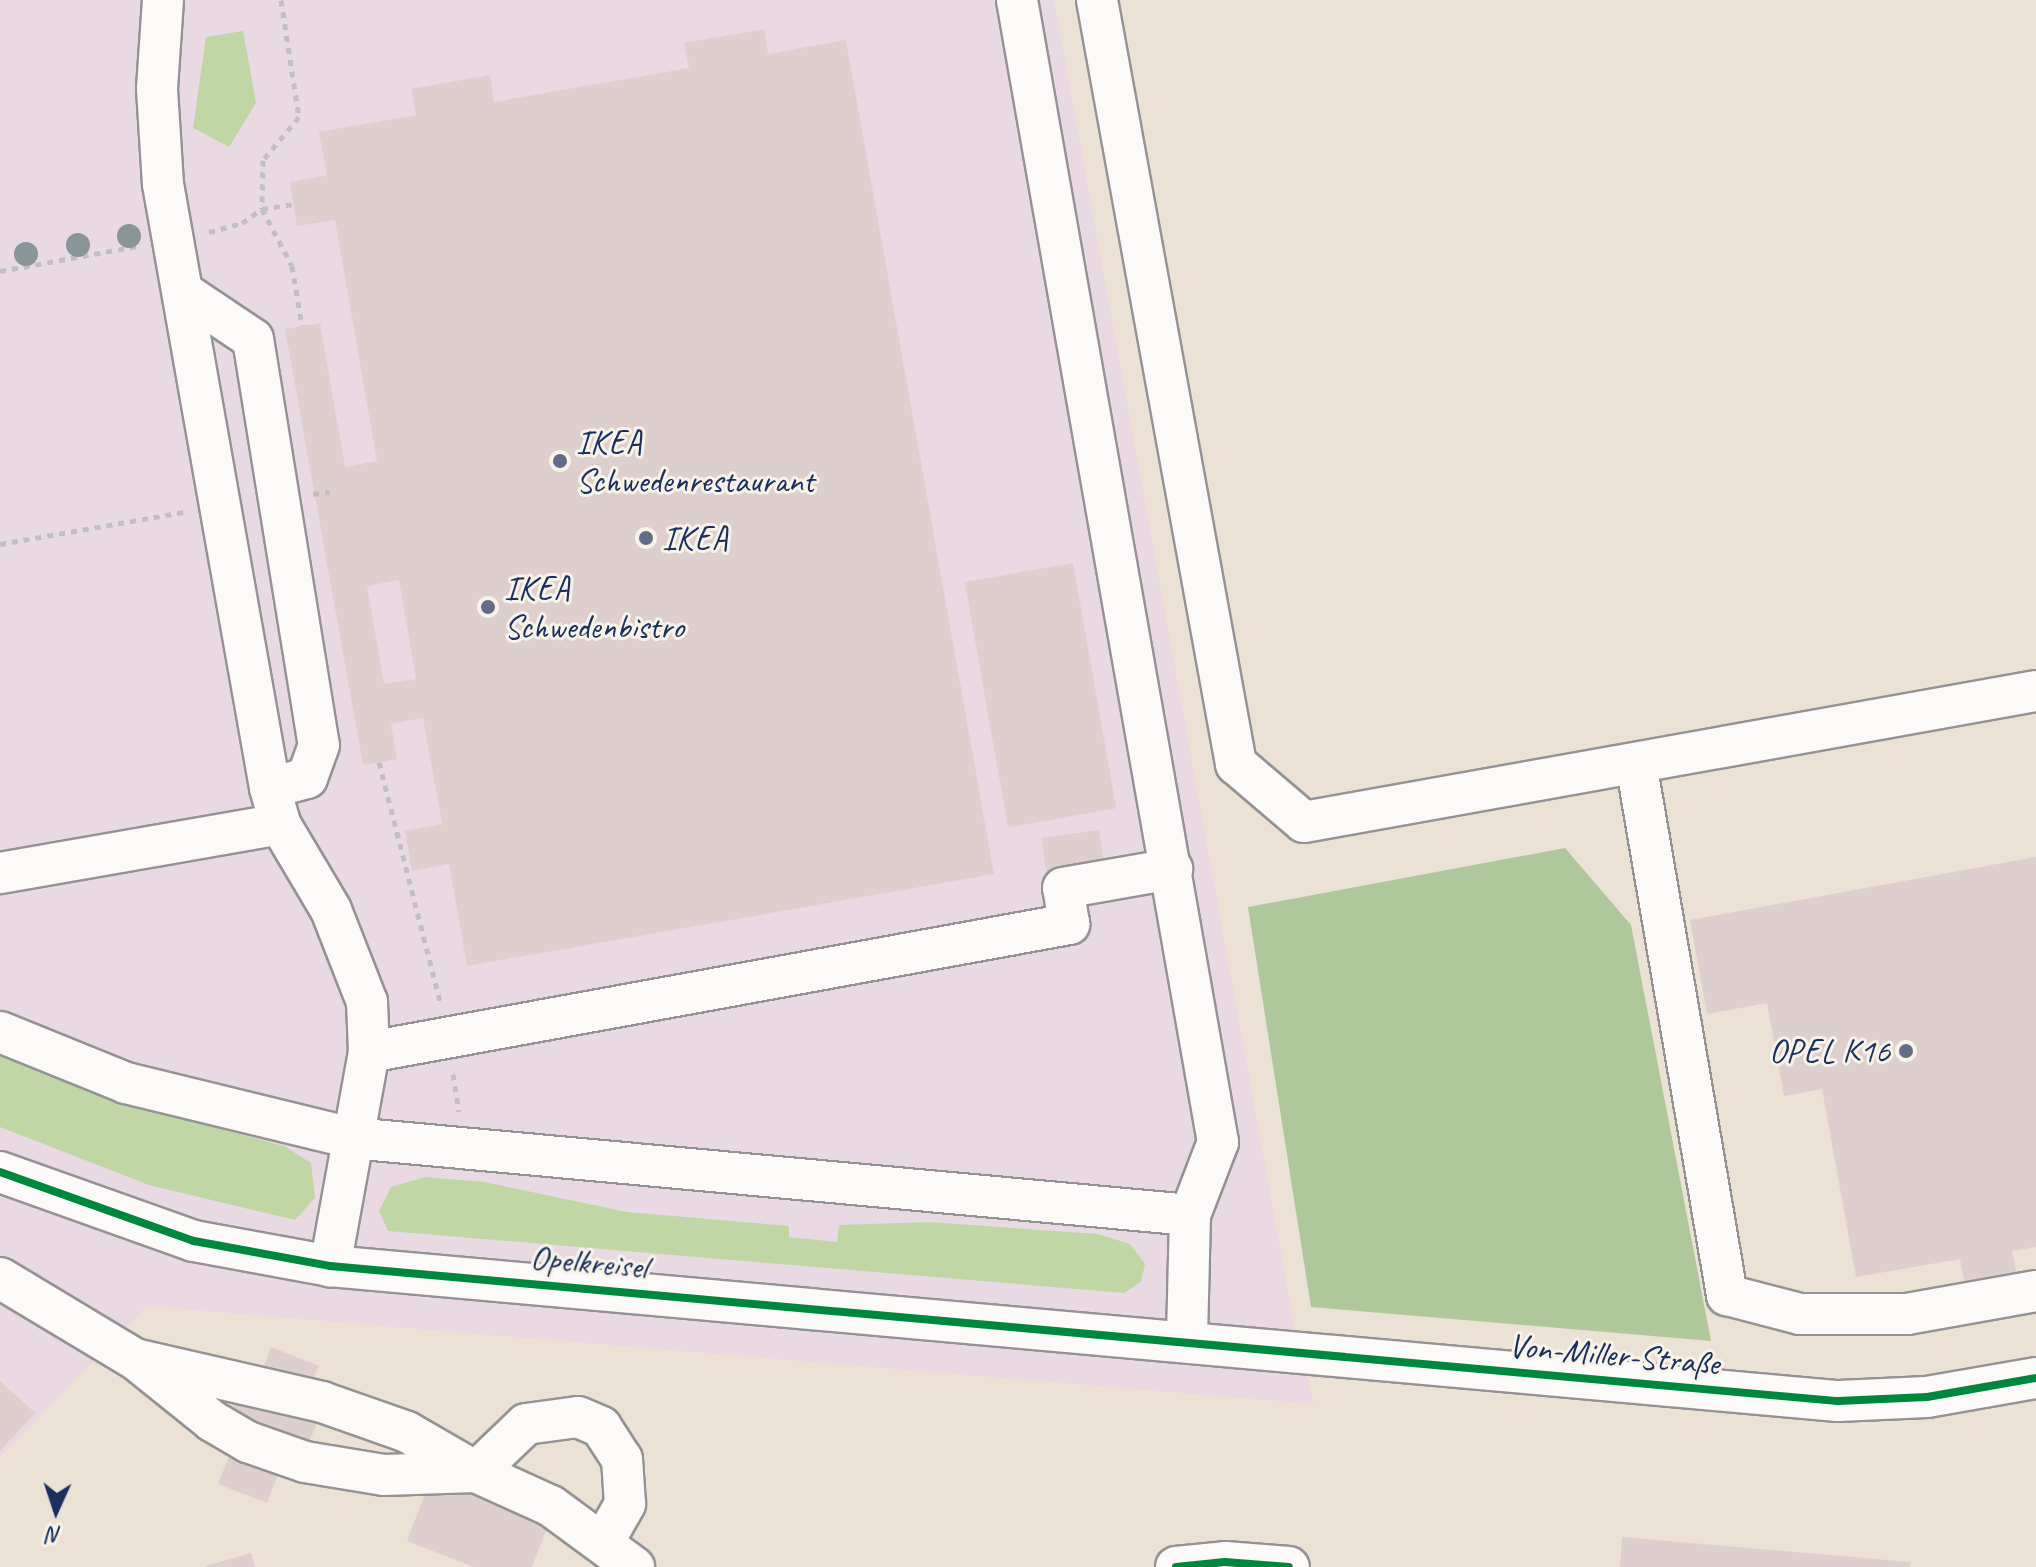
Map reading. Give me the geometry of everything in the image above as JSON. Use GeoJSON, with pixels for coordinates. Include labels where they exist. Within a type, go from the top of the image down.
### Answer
{"type":"FeatureCollection","features":[{"type":"Feature","properties":{"kind":"street"},"geometry":{"type":"LineString","coordinates":[[163,0],[157,89],[161,153],[275,806],[331,910],[367,1002],[369,1052],[330,1266]]}},
{"type":"Feature","properties":{"kind":"street"},"geometry":{"type":"LineString","coordinates":[[1017,0],[1218,1142],[1190,1215],[1187,1341]]}},
{"type":"Feature","properties":{"kind":"street"},"geometry":{"type":"LineString","coordinates":[[1097,0],[1236,764],[1304,822],[2036,691]]}},
{"type":"Feature","properties":{"kind":"street"},"geometry":{"type":"LineString","coordinates":[[0,873],[275,806],[307,778],[319,745],[253,339],[183,292]]}},
{"type":"Feature","properties":{"kind":"street"},"geometry":{"type":"LineString","coordinates":[[1636,763],[1727,1295],[1800,1314],[1907,1314],[2036,1291]]}},
{"type":"Feature","properties":{"kind":"street"},"geometry":{"type":"LineString","coordinates":[[369,1052],[1069,924],[1063,888],[1172,869]]}},
{"type":"Feature","properties":{"kind":"street"},"geometry":{"type":"LineString","coordinates":[[0,1032],[126,1083],[352,1138],[1190,1215]]}},
{"type":"Feature","properties":{"kind":"street","name":"Opelkreisel"},"geometry":{"type":"LineString","coordinates":[[0,1172],[128,1222],[194,1241],[330,1266],[1187,1341]]}},
{"type":"Feature","properties":{"kind":"street"},"geometry":{"type":"LineString","coordinates":[[0,1278],[135,1359],[212,1421],[248,1442],[305,1462],[384,1475],[476,1472],[526,1424],[578,1417],[601,1427],[622,1459],[626,1481],[625,1504],[604,1541]]}},
{"type":"Feature","properties":{"kind":"street","name":"Von-Miller-Straße"},"geometry":{"type":"LineString","coordinates":[[1187,1341],[1838,1401],[1927,1397],[2036,1378]]}},
{"type":"Feature","properties":{"kind":"street"},"geometry":{"type":"LineString","coordinates":[[135,1359],[322,1402],[407,1432],[476,1472],[525,1491],[604,1541],[634,1567]]}},
{"type":"Feature","properties":{"kind":"street"},"geometry":{"type":"LineString","coordinates":[[1201,1566],[1289,1567]]}},
{"type":"Feature","properties":{"kind":"path"},"geometry":{"type":"LineString","coordinates":[[281,0],[299,117],[263,160],[261,198],[262,209],[292,266],[302,326]]}},
{"type":"Feature","properties":{"kind":"path"},"geometry":{"type":"LineString","coordinates":[[279,499],[330,492]]}},
{"type":"Feature","properties":{"kind":"path"},"geometry":{"type":"LineString","coordinates":[[0,544],[222,505]]}},
{"type":"Feature","properties":{"kind":"shaded area"},"geometry":{"type":"Polygon","coordinates":[[[0,0],[1054,0],[1292,1314],[1314,1404],[147,1306],[0,1457],[0,0]]]}},
{"type":"Feature","properties":{"kind":"green space"},"geometry":{"type":"Polygon","coordinates":[[[243,31],[256,103],[229,147],[193,128],[206,37],[243,31]]]}},
{"type":"Feature","properties":{"kind":"green space"},"geometry":{"type":"Polygon","coordinates":[[[1565,848],[1631,925],[1711,1341],[1311,1307],[1248,907],[1565,848]]]}},
{"type":"Feature","properties":{"kind":"green space"},"geometry":{"type":"Polygon","coordinates":[[[0,1054],[124,1103],[284,1146],[311,1163],[315,1198],[295,1220],[149,1185],[0,1127],[0,1054]]]}},
{"type":"Feature","properties":{"kind":"green space"},"geometry":{"type":"Polygon","coordinates":[[[425,1177],[484,1182],[627,1212],[789,1226],[789,1237],[837,1242],[839,1225],[929,1222],[1098,1234],[1130,1244],[1145,1264],[1141,1282],[1124,1293],[388,1231],[379,1211],[391,1187],[425,1177]]]}},
{"type":"Feature","properties":{"kind":"building","name":"IKEA"},"geometry":{"type":"Polygon","coordinates":[[[764,29],[768,54],[846,40],[994,874],[467,966],[449,864],[412,871],[405,831],[442,824],[423,718],[391,724],[397,759],[363,765],[285,329],[320,323],[345,467],[377,461],[335,220],[297,226],[290,182],[327,175],[319,132],[416,115],[411,89],[490,75],[494,102],[689,68],[684,43],[764,29]],[[399,580],[367,586],[384,684],[416,679],[399,580]]]}},
{"type":"Feature","properties":{"kind":"building"},"geometry":{"type":"Polygon","coordinates":[[[1073,563],[1116,808],[1008,827],[965,582],[1073,563]]]}},
{"type":"Feature","properties":{"kind":"building"},"geometry":{"type":"Polygon","coordinates":[[[1099,830],[1104,864],[1046,872],[1042,838],[1099,830]]]}},
{"type":"Feature","properties":{"kind":"building","name":"OPEL K16"},"geometry":{"type":"Polygon","coordinates":[[[2036,857],[2036,1247],[2012,1251],[2018,1282],[1966,1291],[1960,1259],[1856,1277],[1822,1089],[1784,1096],[1767,1003],[1707,1014],[1690,920],[2036,857]]]}},
{"type":"Feature","properties":{"kind":"building"},"geometry":{"type":"Polygon","coordinates":[[[271,1347],[319,1366],[299,1408],[320,1415],[308,1445],[292,1439],[267,1503],[218,1484],[243,1421],[229,1399],[254,1392],[271,1347]]]}},
{"type":"Feature","properties":{"kind":"building"},"geometry":{"type":"Polygon","coordinates":[[[0,1381],[35,1413],[0,1451],[0,1381]]]}},
{"type":"Feature","properties":{"kind":"building"},"geometry":{"type":"Polygon","coordinates":[[[432,1475],[550,1520],[532,1567],[474,1567],[407,1541],[432,1475]]]}},
{"type":"Feature","properties":{"kind":"building"},"geometry":{"type":"Polygon","coordinates":[[[1622,1537],[1910,1562],[1910,1567],[1620,1567],[1622,1537]]]}},
{"type":"Feature","properties":{"kind":"building"},"geometry":{"type":"Polygon","coordinates":[[[251,1553],[255,1567],[206,1566],[251,1553]]]}},
{"type":"Feature","properties":{"kind":"cycle path"},"geometry":{"type":"LineString","coordinates":[[0,1172],[194,1241],[330,1266],[1838,1401],[1927,1397],[2036,1378]]}},
{"type":"Feature","properties":{"kind":"cycle path"},"geometry":{"type":"LineString","coordinates":[[1176,1567],[1225,1562],[1289,1567]]}},
{"type":"Feature","properties":{"kind":"place","name":"IKEA Schwedenrestaurant"},"geometry":{"type":"Point","coordinates":[560,461]}},
{"type":"Feature","properties":{"kind":"place","name":"IKEA"},"geometry":{"type":"Point","coordinates":[646,538]}},
{"type":"Feature","properties":{"kind":"place","name":"IKEA Schwedenbistro"},"geometry":{"type":"Point","coordinates":[488,607]}},
{"type":"Feature","properties":{"kind":"place","name":"OPEL K16"},"geometry":{"type":"Point","coordinates":[1906,1051]}}]}
